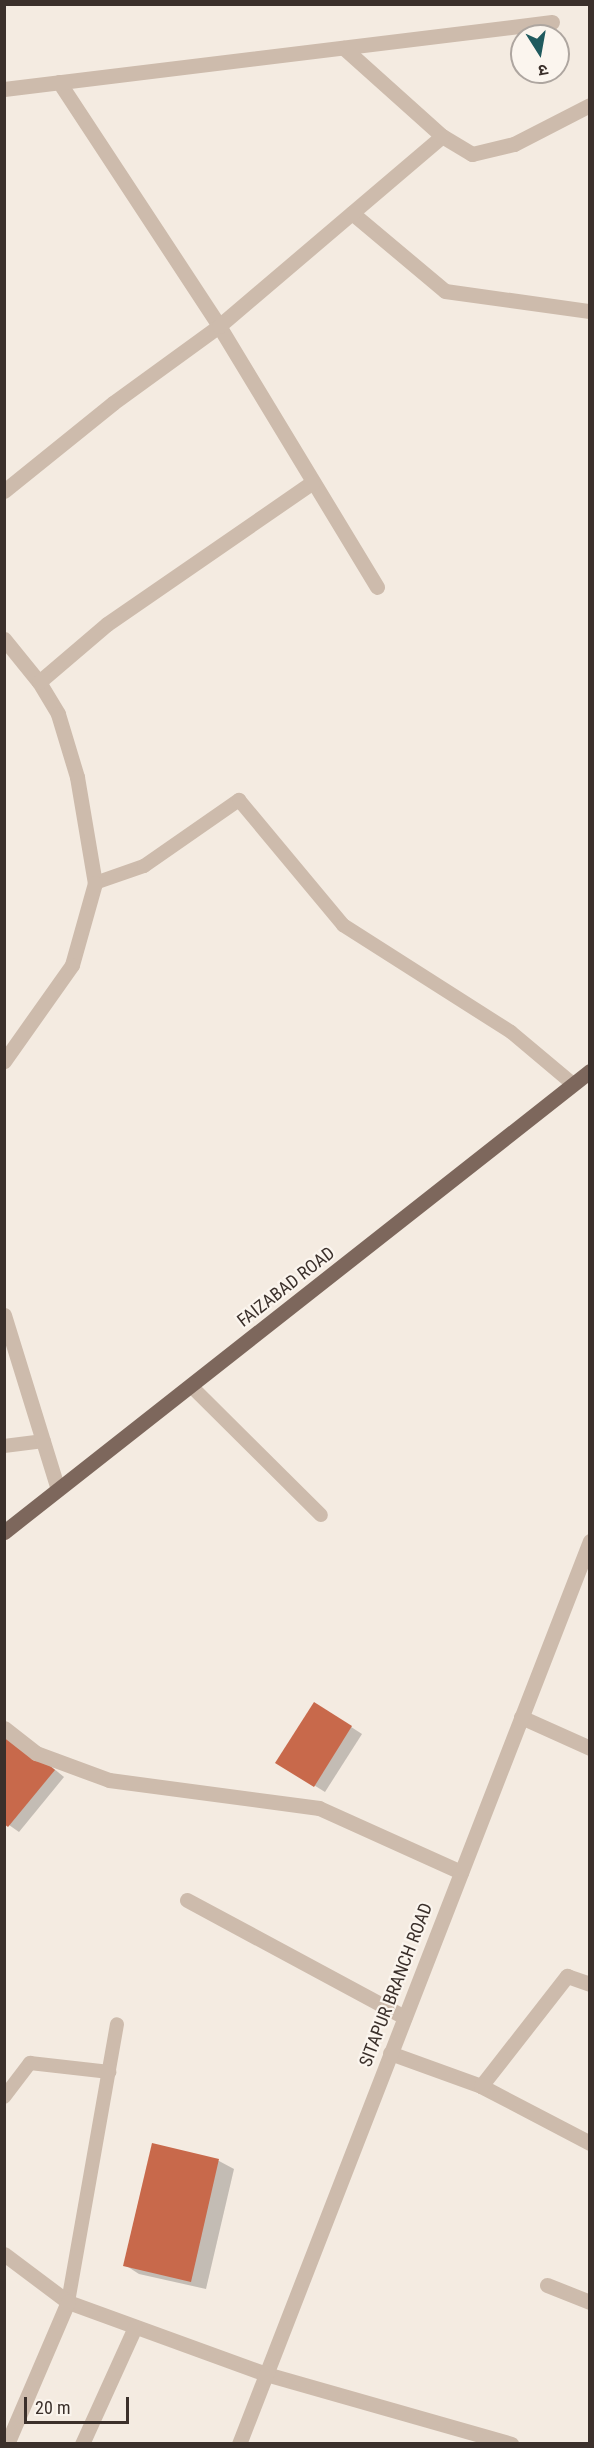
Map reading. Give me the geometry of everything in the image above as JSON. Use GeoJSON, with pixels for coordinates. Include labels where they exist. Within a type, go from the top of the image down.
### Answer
{"type":"FeatureCollection","features":[{"type":"Feature","properties":{"kind":"main road","name":"FAIZABAD ROAD"},"geometry":{"type":"LineString","coordinates":[[4,1532],[590,1071]]}},
{"type":"Feature","properties":{"kind":"street"},"geometry":{"type":"LineString","coordinates":[[4,89],[552,22]]}},
{"type":"Feature","properties":{"kind":"street"},"geometry":{"type":"LineString","coordinates":[[344,48],[442,136],[472,154],[514,144],[590,105]]}},
{"type":"Feature","properties":{"kind":"street"},"geometry":{"type":"LineString","coordinates":[[59,82],[219,327],[377,586]]}},
{"type":"Feature","properties":{"kind":"street"},"geometry":{"type":"LineString","coordinates":[[4,491],[113,403],[219,327],[442,136]]}},
{"type":"Feature","properties":{"kind":"street"},"geometry":{"type":"LineString","coordinates":[[352,213],[445,291],[590,311]]}},
{"type":"Feature","properties":{"kind":"street"},"geometry":{"type":"LineString","coordinates":[[39,682],[107,624],[314,482]]}},
{"type":"Feature","properties":{"kind":"street"},"geometry":{"type":"LineString","coordinates":[[4,639],[39,682],[58,714],[77,777],[95,883],[72,965],[4,1061]]}},
{"type":"Feature","properties":{"kind":"street"},"geometry":{"type":"LineString","coordinates":[[4,1315],[58,1489]]}},
{"type":"Feature","properties":{"kind":"street","name":"SITAPUR BRANCH ROAD"},"geometry":{"type":"LineString","coordinates":[[239,2444],[590,1541]]}},
{"type":"Feature","properties":{"kind":"street"},"geometry":{"type":"LineString","coordinates":[[521,1717],[590,1748]]}},
{"type":"Feature","properties":{"kind":"street"},"geometry":{"type":"LineString","coordinates":[[4,1728],[36,1753],[109,1780],[320,1808],[461,1872]]}},
{"type":"Feature","properties":{"kind":"street"},"geometry":{"type":"LineString","coordinates":[[187,1900],[404,2017]]}},
{"type":"Feature","properties":{"kind":"street"},"geometry":{"type":"LineString","coordinates":[[481,2086],[567,1976],[590,1984]]}},
{"type":"Feature","properties":{"kind":"street"},"geometry":{"type":"LineString","coordinates":[[390,2052],[481,2086],[590,2143]]}},
{"type":"Feature","properties":{"kind":"street"},"geometry":{"type":"LineString","coordinates":[[4,2254],[68,2302],[266,2374],[511,2444]]}},
{"type":"Feature","properties":{"kind":"street"},"geometry":{"type":"LineString","coordinates":[[547,2285],[590,2302]]}},
{"type":"Feature","properties":{"kind":"street"},"geometry":{"type":"LineString","coordinates":[[7,2444],[10,2419],[68,2302]]}},
{"type":"Feature","properties":{"kind":"street"},"geometry":{"type":"LineString","coordinates":[[82,2444],[135,2326]]}},
{"type":"Feature","properties":{"kind":"lane"},"geometry":{"type":"LineString","coordinates":[[95,883],[144,866],[239,800],[343,925],[511,1032],[573,1084]]}},
{"type":"Feature","properties":{"kind":"lane"},"geometry":{"type":"LineString","coordinates":[[191,1386],[321,1515]]}},
{"type":"Feature","properties":{"kind":"lane"},"geometry":{"type":"LineString","coordinates":[[4,1446],[44,1441]]}},
{"type":"Feature","properties":{"kind":"lane"},"geometry":{"type":"LineString","coordinates":[[68,2302],[117,2024]]}},
{"type":"Feature","properties":{"kind":"lane"},"geometry":{"type":"LineString","coordinates":[[4,2097],[30,2063],[108,2072]]}},
{"type":"Feature","properties":{"kind":"building"},"geometry":{"type":"Polygon","coordinates":[[[314,1702],[352,1726],[314,1787],[275,1763],[314,1702]]]}},
{"type":"Feature","properties":{"kind":"building"},"geometry":{"type":"Polygon","coordinates":[[[10,1734],[55,1770],[8,1827],[4,1824],[4,1740],[10,1734]]]}},
{"type":"Feature","properties":{"kind":"building"},"geometry":{"type":"Polygon","coordinates":[[[152,2143],[219,2159],[191,2282],[123,2266],[152,2143]]]}}]}
